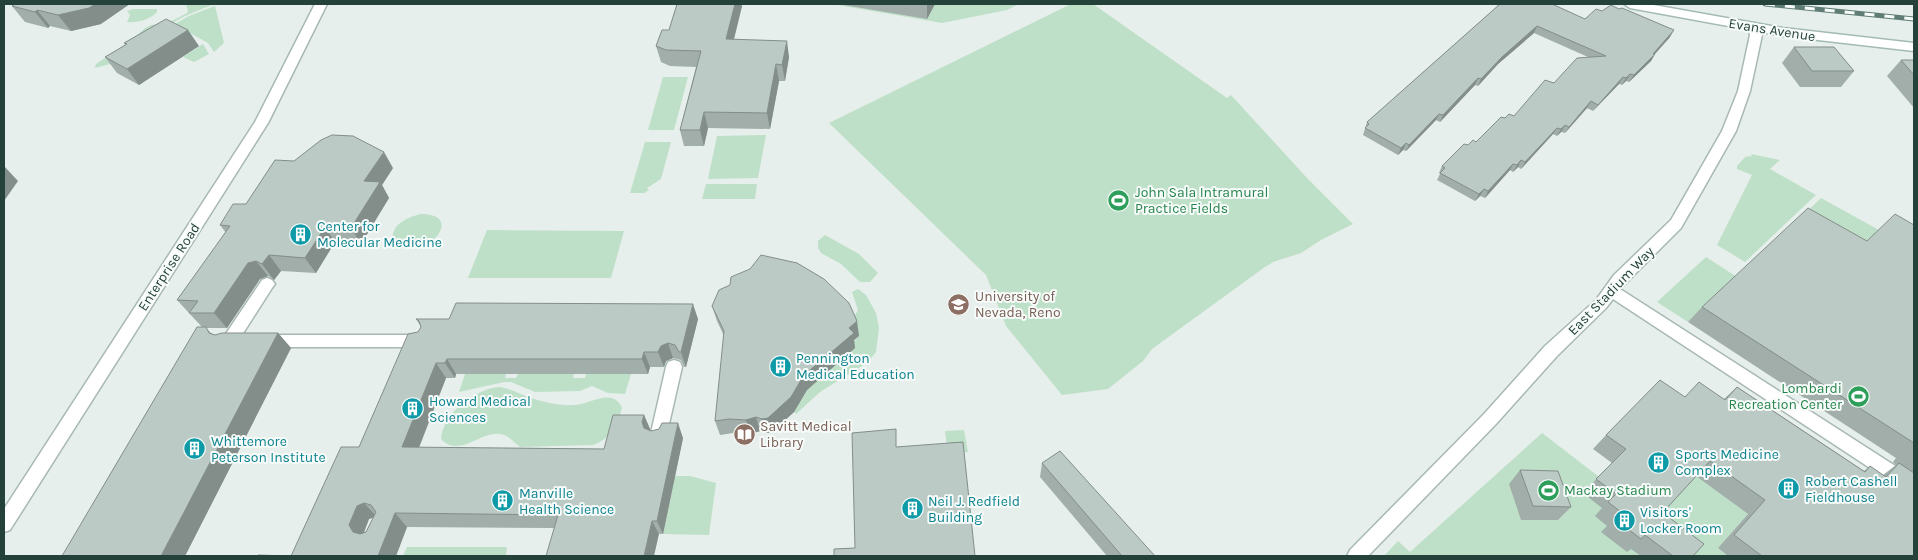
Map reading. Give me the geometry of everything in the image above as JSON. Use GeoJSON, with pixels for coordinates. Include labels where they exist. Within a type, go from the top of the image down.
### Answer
{"type":"FeatureCollection","features":[{"type":"Feature","properties":{"kind":"street","name":"Enterprise Road"},"geometry":{"type":"LineString","coordinates":[[4,524],[261,123],[321,4]]}},
{"type":"Feature","properties":{"kind":"street","name":"Evans Avenue"},"geometry":{"type":"LineString","coordinates":[[1630,4],[1754,28],[1824,38],[1914,47]]}},
{"type":"Feature","properties":{"kind":"street","name":"East Stadium Way"},"geometry":{"type":"LineString","coordinates":[[1356,556],[1490,420],[1551,351],[1601,304],[1619,279],[1676,224],[1686,210],[1729,131],[1744,91],[1756,35],[1754,28]]}},
{"type":"Feature","properties":{"kind":"street"},"geometry":{"type":"LineString","coordinates":[[267,284],[230,341],[421,341]]}},
{"type":"Feature","properties":{"kind":"street"},"geometry":{"type":"LineString","coordinates":[[1610,290],[1914,487]]}},
{"type":"Feature","properties":{"kind":"street"},"geometry":{"type":"LineString","coordinates":[[658,437],[674,367]]}},
{"type":"Feature","properties":{"kind":"green space"},"geometry":{"type":"Polygon","coordinates":[[[186,4],[214,4],[185,16],[118,53],[114,67],[110,64],[95,68],[96,64],[131,41],[145,28],[151,25],[168,23],[187,13],[186,4]]]}},
{"type":"Feature","properties":{"kind":"green space"},"geometry":{"type":"Polygon","coordinates":[[[832,4],[1019,4],[1007,10],[942,23],[832,4]]]}},
{"type":"Feature","properties":{"kind":"green space","name":"John Sala Intramural Practice Fields"},"geometry":{"type":"Polygon","coordinates":[[[1071,4],[1093,4],[1227,98],[1231,95],[1307,178],[1353,224],[1321,240],[1301,253],[1273,262],[1265,267],[1152,349],[1143,361],[1108,389],[1062,395],[1006,326],[986,275],[829,123],[1071,4]]]}},
{"type":"Feature","properties":{"kind":"green space"},"geometry":{"type":"Polygon","coordinates":[[[215,6],[224,43],[214,52],[208,43],[177,26],[146,40],[189,16],[215,6]]]}},
{"type":"Feature","properties":{"kind":"green space"},"geometry":{"type":"Polygon","coordinates":[[[133,9],[157,9],[157,12],[143,20],[127,22],[130,15],[127,11],[133,9]]]}},
{"type":"Feature","properties":{"kind":"green space"},"geometry":{"type":"Polygon","coordinates":[[[203,44],[209,54],[194,62],[183,57],[203,44]]]}},
{"type":"Feature","properties":{"kind":"green space"},"geometry":{"type":"Polygon","coordinates":[[[663,77],[688,77],[674,130],[648,130],[663,77]]]}},
{"type":"Feature","properties":{"kind":"green space"},"geometry":{"type":"Polygon","coordinates":[[[766,135],[758,178],[708,179],[717,136],[766,135]]]}},
{"type":"Feature","properties":{"kind":"green space"},"geometry":{"type":"Polygon","coordinates":[[[645,142],[671,142],[661,179],[647,188],[649,190],[644,193],[630,193],[645,142]]]}},
{"type":"Feature","properties":{"kind":"green space"},"geometry":{"type":"Polygon","coordinates":[[[1751,154],[1780,160],[1770,169],[1816,195],[1745,262],[1717,245],[1752,175],[1737,169],[1737,166],[1745,157],[1752,156],[1751,154]]]}},
{"type":"Feature","properties":{"kind":"green space"},"geometry":{"type":"Polygon","coordinates":[[[706,184],[757,184],[755,199],[702,199],[706,184]]]}},
{"type":"Feature","properties":{"kind":"green space"},"geometry":{"type":"Polygon","coordinates":[[[1821,198],[1879,230],[1852,257],[1794,224],[1821,198]]]}},
{"type":"Feature","properties":{"kind":"green space"},"geometry":{"type":"Polygon","coordinates":[[[421,214],[434,216],[441,221],[441,229],[437,236],[429,243],[419,247],[407,248],[395,244],[393,233],[399,224],[404,220],[421,214]]]}},
{"type":"Feature","properties":{"kind":"green space"},"geometry":{"type":"Polygon","coordinates":[[[487,230],[624,231],[611,278],[468,278],[487,230]]]}},
{"type":"Feature","properties":{"kind":"green space"},"geometry":{"type":"Polygon","coordinates":[[[825,235],[859,254],[878,273],[870,282],[860,282],[841,264],[821,253],[818,248],[818,241],[825,235]]]}},
{"type":"Feature","properties":{"kind":"green space"},"geometry":{"type":"Polygon","coordinates":[[[1706,257],[1737,277],[1688,322],[1657,302],[1706,257]]]}},
{"type":"Feature","properties":{"kind":"green space"},"geometry":{"type":"Polygon","coordinates":[[[858,289],[866,295],[876,313],[879,328],[876,352],[868,362],[820,392],[796,414],[794,412],[807,390],[859,336],[851,318],[858,310],[852,292],[858,289]]]}},
{"type":"Feature","properties":{"kind":"green space"},"geometry":{"type":"Polygon","coordinates":[[[465,374],[506,374],[505,378],[516,378],[518,374],[574,374],[573,378],[585,378],[586,374],[631,374],[625,394],[608,393],[592,386],[580,391],[535,392],[511,382],[459,392],[465,374]]]}},
{"type":"Feature","properties":{"kind":"green space"},"geometry":{"type":"Polygon","coordinates":[[[498,387],[541,401],[562,405],[579,404],[607,397],[613,398],[622,408],[618,420],[609,435],[593,445],[520,447],[506,436],[496,434],[456,446],[449,445],[441,439],[447,420],[461,404],[479,393],[498,387]]]}},
{"type":"Feature","properties":{"kind":"green space"},"geometry":{"type":"Polygon","coordinates":[[[964,430],[968,452],[948,454],[945,431],[964,430]]]}},
{"type":"Feature","properties":{"kind":"green space","name":"Mackay Stadium"},"geometry":{"type":"Polygon","coordinates":[[[1542,433],[1654,519],[1695,475],[1748,514],[1718,548],[1728,556],[1384,556],[1398,541],[1410,552],[1542,433]]]}},
{"type":"Feature","properties":{"kind":"green space"},"geometry":{"type":"Polygon","coordinates":[[[675,476],[690,476],[716,483],[709,535],[663,534],[675,476]]]}},
{"type":"Feature","properties":{"kind":"green space"},"geometry":{"type":"Polygon","coordinates":[[[407,547],[507,547],[506,556],[403,556],[407,547]]]}},
{"type":"Feature","properties":{"kind":"building"},"geometry":{"type":"Polygon","coordinates":[[[15,4],[96,4],[89,8],[58,15],[12,6],[15,4]]]}},
{"type":"Feature","properties":{"kind":"building"},"geometry":{"type":"Polygon","coordinates":[[[677,4],[735,4],[726,39],[787,41],[782,65],[776,64],[767,113],[704,112],[700,130],[680,130],[701,51],[666,50],[656,46],[662,30],[669,30],[677,4]]]}},
{"type":"Feature","properties":{"kind":"building"},"geometry":{"type":"Polygon","coordinates":[[[1500,4],[1552,4],[1585,19],[1596,9],[1602,11],[1611,5],[1674,30],[1653,54],[1655,54],[1634,75],[1630,74],[1626,78],[1623,77],[1598,105],[1591,101],[1569,127],[1565,125],[1561,129],[1557,128],[1525,162],[1521,160],[1517,165],[1513,164],[1488,191],[1484,189],[1479,194],[1440,173],[1445,168],[1442,166],[1464,144],[1468,145],[1473,140],[1476,142],[1501,117],[1505,118],[1509,114],[1514,116],[1545,80],[1554,83],[1577,58],[1606,56],[1537,26],[1502,57],[1481,79],[1478,78],[1443,115],[1439,114],[1409,145],[1406,143],[1401,148],[1365,128],[1369,124],[1367,122],[1500,4]]]}},
{"type":"Feature","properties":{"kind":"building"},"geometry":{"type":"Polygon","coordinates":[[[166,19],[188,30],[127,69],[105,57],[127,44],[124,43],[166,19]]]}},
{"type":"Feature","properties":{"kind":"building"},"geometry":{"type":"Polygon","coordinates":[[[1794,47],[1834,47],[1854,71],[1812,71],[1794,47]]]}},
{"type":"Feature","properties":{"kind":"building"},"geometry":{"type":"Polygon","coordinates":[[[1901,60],[1914,60],[1914,75],[1901,60]]]}},
{"type":"Feature","properties":{"kind":"building","name":"Center for Molecular Medicine"},"geometry":{"type":"Polygon","coordinates":[[[332,135],[353,136],[384,152],[364,181],[380,182],[351,228],[325,227],[305,258],[269,255],[262,264],[256,261],[248,263],[214,313],[189,313],[198,301],[177,300],[230,226],[220,225],[233,204],[246,204],[275,160],[294,161],[321,140],[332,135]]]}},
{"type":"Feature","properties":{"kind":"building","name":"Lombardi Recreation Center"},"geometry":{"type":"Polygon","coordinates":[[[1808,208],[1867,241],[1895,214],[1914,225],[1914,443],[1702,307],[1808,208]]]}},
{"type":"Feature","properties":{"kind":"building","name":"Pennington Medical Education"},"geometry":{"type":"Polygon","coordinates":[[[761,255],[797,263],[824,279],[849,303],[857,321],[849,328],[854,333],[804,375],[791,397],[768,418],[756,417],[746,420],[729,419],[715,421],[724,331],[712,306],[719,290],[730,285],[731,277],[750,269],[761,255]]]}},
{"type":"Feature","properties":{"kind":"building"},"geometry":{"type":"Polygon","coordinates":[[[456,303],[693,304],[681,352],[679,352],[675,345],[668,343],[661,346],[658,352],[644,352],[642,359],[447,359],[445,363],[436,363],[402,447],[604,449],[613,415],[644,415],[642,422],[644,428],[651,431],[659,429],[662,423],[678,423],[657,521],[652,521],[644,556],[546,556],[558,515],[395,513],[378,556],[291,556],[341,447],[359,447],[408,334],[418,332],[421,327],[416,319],[449,319],[456,303]],[[364,503],[357,506],[349,525],[353,532],[360,534],[366,532],[376,512],[371,505],[364,503]]]}},
{"type":"Feature","properties":{"kind":"building","name":"Whittemore Peterson Institute"},"geometry":{"type":"Polygon","coordinates":[[[197,327],[206,327],[209,333],[215,335],[222,333],[278,333],[161,556],[62,556],[197,327]]]}},
{"type":"Feature","properties":{"kind":"building"},"geometry":{"type":"Polygon","coordinates":[[[1660,380],[1685,397],[1699,382],[1725,400],[1737,387],[1865,472],[1870,466],[1886,477],[1899,463],[1914,473],[1914,556],[1762,556],[1734,535],[1765,500],[1710,461],[1666,509],[1669,511],[1666,515],[1704,544],[1693,556],[1673,556],[1645,535],[1641,539],[1615,519],[1621,512],[1608,502],[1616,494],[1596,479],[1626,449],[1606,435],[1660,380]]]}},
{"type":"Feature","properties":{"kind":"building","name":"Neil J. Redfield Building"},"geometry":{"type":"Polygon","coordinates":[[[896,429],[896,447],[963,442],[975,556],[834,556],[834,549],[855,548],[852,433],[896,429]]]}},
{"type":"Feature","properties":{"kind":"building"},"geometry":{"type":"Polygon","coordinates":[[[1060,451],[1155,556],[1122,556],[1042,463],[1060,451]]]}},
{"type":"Feature","properties":{"kind":"building"},"geometry":{"type":"Polygon","coordinates":[[[1520,470],[1558,471],[1571,507],[1533,506],[1520,470]]]}},
{"type":"Feature","properties":{"kind":"building"},"geometry":{"type":"Polygon","coordinates":[[[258,555],[291,556],[257,556],[258,555]]]}},
{"type":"Feature","properties":{"kind":"railway"},"geometry":{"type":"LineString","coordinates":[[1765,4],[1914,19]]}},
{"type":"Feature","properties":{"kind":"place","name":"John Sala Intramural Practice Fields"},"geometry":{"type":"Point","coordinates":[1119,200]}},
{"type":"Feature","properties":{"kind":"place","name":"Center for Molecular Medicine"},"geometry":{"type":"Point","coordinates":[301,234]}},
{"type":"Feature","properties":{"kind":"place","name":"University of Nevada, Reno"},"geometry":{"type":"Point","coordinates":[959,304]}},
{"type":"Feature","properties":{"kind":"place","name":"Pennington Medical Education"},"geometry":{"type":"Point","coordinates":[780,366]}},
{"type":"Feature","properties":{"kind":"place","name":"Lombardi Recreation Center"},"geometry":{"type":"Point","coordinates":[1858,396]}},
{"type":"Feature","properties":{"kind":"place","name":"Howard Medical Sciences"},"geometry":{"type":"Point","coordinates":[413,409]}},
{"type":"Feature","properties":{"kind":"place","name":"Savitt Medical Library"},"geometry":{"type":"Point","coordinates":[744,434]}},
{"type":"Feature","properties":{"kind":"place","name":"Whittemore Peterson Institute"},"geometry":{"type":"Point","coordinates":[195,449]}},
{"type":"Feature","properties":{"kind":"place","name":"Sports Medicine Complex"},"geometry":{"type":"Point","coordinates":[1659,462]}},
{"type":"Feature","properties":{"kind":"place","name":"Robert Cashell Fieldhouse"},"geometry":{"type":"Point","coordinates":[1789,489]}},
{"type":"Feature","properties":{"kind":"place","name":"Mackay Stadium"},"geometry":{"type":"Point","coordinates":[1548,490]}},
{"type":"Feature","properties":{"kind":"place","name":"Manville Health Science"},"geometry":{"type":"Point","coordinates":[503,501]}},
{"type":"Feature","properties":{"kind":"place","name":"Neil J. Redfield Building"},"geometry":{"type":"Point","coordinates":[912,509]}},
{"type":"Feature","properties":{"kind":"place","name":"Visitors' Locker Room"},"geometry":{"type":"Point","coordinates":[1624,520]}}]}
